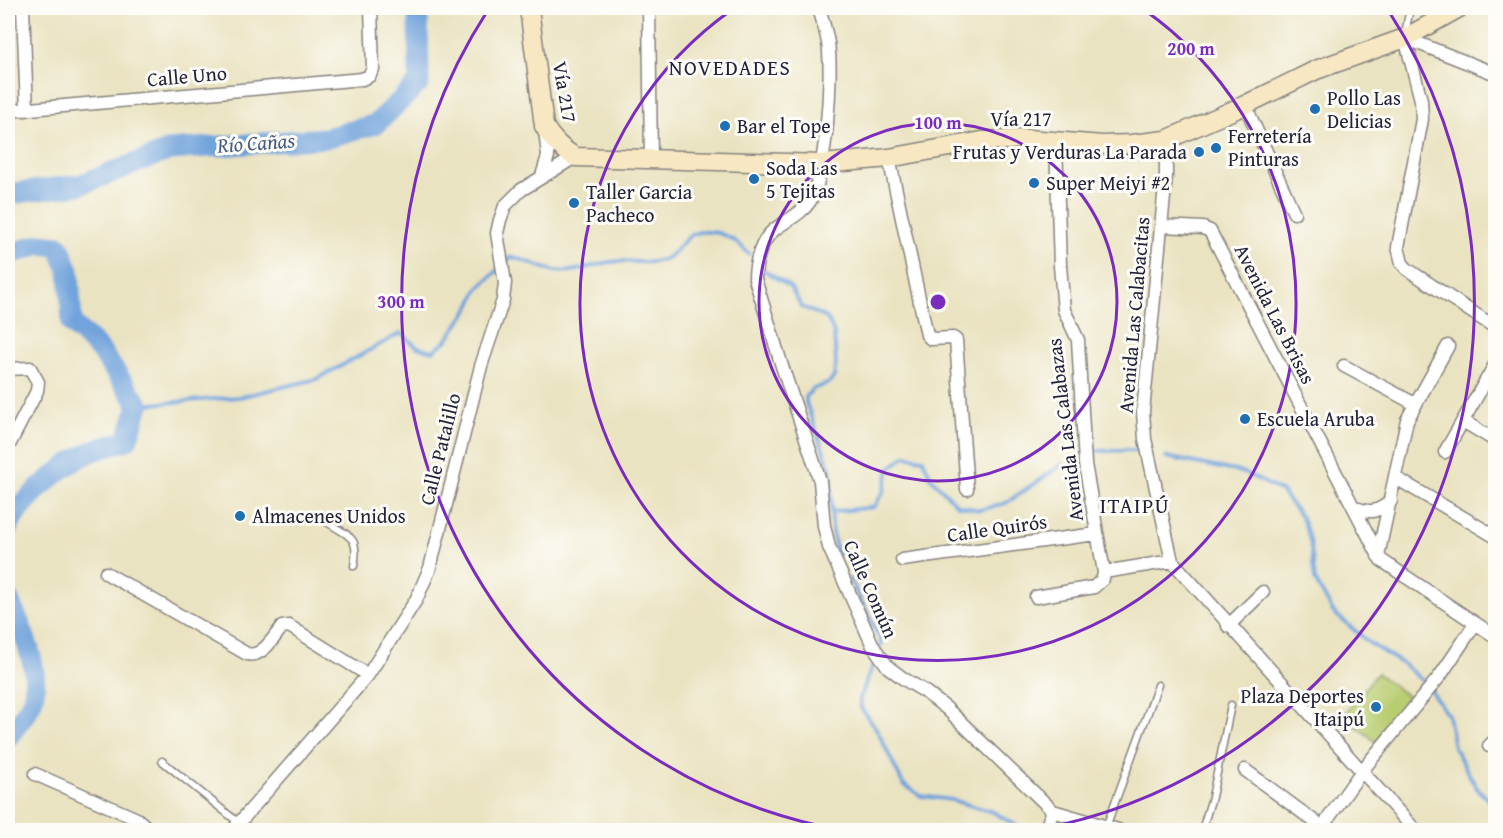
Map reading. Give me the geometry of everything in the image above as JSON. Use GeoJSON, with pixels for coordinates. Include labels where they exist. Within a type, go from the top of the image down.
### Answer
{"type":"FeatureCollection","features":[{"type":"Feature","properties":{"kind":"main road","name":"Vía 217"},"geometry":{"type":"LineString","coordinates":[[529,8],[544,126],[551,138],[574,157],[822,164],[889,158],[982,141],[1028,139],[1131,144],[1166,140],[1316,70],[1405,38],[1460,8]]}},
{"type":"Feature","properties":{"kind":"street"},"geometry":{"type":"LineString","coordinates":[[23,8],[27,110]]}},
{"type":"Feature","properties":{"kind":"street","name":"Calle Uno"},"geometry":{"type":"LineString","coordinates":[[8,111],[362,79],[369,76],[373,69],[371,8]]}},
{"type":"Feature","properties":{"kind":"street"},"geometry":{"type":"LineString","coordinates":[[649,8],[651,159]]}},
{"type":"Feature","properties":{"kind":"street","name":"Calle Común"},"geometry":{"type":"LineString","coordinates":[[819,8],[828,44],[829,81],[822,164],[815,191],[809,203],[794,218],[766,236],[755,269],[755,279],[820,481],[824,526],[829,548],[873,646],[888,667],[946,708],[1053,811],[1112,829]]}},
{"type":"Feature","properties":{"kind":"street"},"geometry":{"type":"LineString","coordinates":[[1405,38],[1496,74]]}},
{"type":"Feature","properties":{"kind":"street"},"geometry":{"type":"LineString","coordinates":[[1405,38],[1421,100],[1422,119],[1398,247],[1399,255],[1407,269],[1496,328]]}},
{"type":"Feature","properties":{"kind":"street"},"geometry":{"type":"LineString","coordinates":[[1245,105],[1294,213]]}},
{"type":"Feature","properties":{"kind":"street"},"geometry":{"type":"LineString","coordinates":[[542,176],[548,156],[544,126]]}},
{"type":"Feature","properties":{"kind":"street","name":"Avenida Las Calabacitas"},"geometry":{"type":"LineString","coordinates":[[1166,140],[1166,176],[1143,412],[1144,439],[1172,561],[1228,626],[1415,831]]}},
{"type":"Feature","properties":{"kind":"street","name":"Avenida Las Calabazas"},"geometry":{"type":"LineString","coordinates":[[1056,142],[1060,266],[1064,310],[1078,340],[1085,464],[1104,572]]}},
{"type":"Feature","properties":{"kind":"street","name":"Calle Patalillo"},"geometry":{"type":"LineString","coordinates":[[236,827],[368,675],[416,600],[430,568],[481,366],[493,334],[505,283],[497,233],[506,206],[521,190],[574,157]]}},
{"type":"Feature","properties":{"kind":"street"},"geometry":{"type":"LineString","coordinates":[[889,158],[927,336],[931,339],[953,338],[956,340],[967,489]]}},
{"type":"Feature","properties":{"kind":"street","name":"Avenida Las Brisas"},"geometry":{"type":"LineString","coordinates":[[1161,226],[1203,228],[1209,231],[1378,556],[1496,637]]}},
{"type":"Feature","properties":{"kind":"street"},"geometry":{"type":"LineString","coordinates":[[1378,556],[1407,420],[1448,346]]}},
{"type":"Feature","properties":{"kind":"street"},"geometry":{"type":"LineString","coordinates":[[1445,452],[1496,363]]}},
{"type":"Feature","properties":{"kind":"street"},"geometry":{"type":"LineString","coordinates":[[1344,366],[1415,404]]}},
{"type":"Feature","properties":{"kind":"street"},"geometry":{"type":"LineString","coordinates":[[8,369],[30,368],[38,382],[37,391],[8,447]]}},
{"type":"Feature","properties":{"kind":"street"},"geometry":{"type":"LineString","coordinates":[[1463,421],[1496,441]]}},
{"type":"Feature","properties":{"kind":"street"},"geometry":{"type":"LineString","coordinates":[[1396,478],[1496,537]]}},
{"type":"Feature","properties":{"kind":"street"},"geometry":{"type":"LineString","coordinates":[[1354,507],[1362,511],[1376,511],[1391,501]]}},
{"type":"Feature","properties":{"kind":"street","name":"Calle Quirós"},"geometry":{"type":"LineString","coordinates":[[902,561],[1096,534]]}},
{"type":"Feature","properties":{"kind":"street"},"geometry":{"type":"LineString","coordinates":[[1036,597],[1094,587],[1102,579],[1104,572],[1172,561]]}},
{"type":"Feature","properties":{"kind":"street"},"geometry":{"type":"LineString","coordinates":[[106,573],[253,656],[259,654],[282,627],[289,626],[368,675]]}},
{"type":"Feature","properties":{"kind":"street"},"geometry":{"type":"LineString","coordinates":[[1228,626],[1263,592]]}},
{"type":"Feature","properties":{"kind":"street"},"geometry":{"type":"LineString","coordinates":[[1245,770],[1321,829],[1361,772],[1440,676],[1475,624]]}},
{"type":"Feature","properties":{"kind":"street"},"geometry":{"type":"LineString","coordinates":[[35,774],[137,819],[150,831]]}},
{"type":"Feature","properties":{"kind":"street"},"geometry":{"type":"LineString","coordinates":[[1045,831],[1053,811]]}},
{"type":"Feature","properties":{"kind":"lane"},"geometry":{"type":"LineString","coordinates":[[1405,38],[1410,8]]}},
{"type":"Feature","properties":{"kind":"lane"},"geometry":{"type":"LineString","coordinates":[[325,521],[353,540],[356,545],[354,566]]}},
{"type":"Feature","properties":{"kind":"lane"},"geometry":{"type":"LineString","coordinates":[[1112,829],[1158,685]]}},
{"type":"Feature","properties":{"kind":"lane"},"geometry":{"type":"LineString","coordinates":[[1202,831],[1212,797],[1231,705]]}},
{"type":"Feature","properties":{"kind":"lane"},"geometry":{"type":"LineString","coordinates":[[162,761],[236,827]]}},
{"type":"Feature","properties":{"kind":"green space","name":"Plaza Deportes Itaipú"},"geometry":{"type":"Polygon","coordinates":[[[1377,673],[1410,698],[1376,742],[1343,716],[1377,673]]]}},
{"type":"Feature","properties":{"kind":"waterway","name":"Río Cañas"},"geometry":{"type":"LineString","coordinates":[[8,194],[79,185],[170,150],[326,138],[376,124],[419,83],[418,8]]}},
{"type":"Feature","properties":{"kind":"waterway"},"geometry":{"type":"LineString","coordinates":[[504,264],[511,257],[562,272],[610,262],[658,261],[674,253],[690,236],[701,232],[722,234],[739,244],[749,254]]}},
{"type":"Feature","properties":{"kind":"waterway","name":"Río Cañas"},"geometry":{"type":"LineString","coordinates":[[8,255],[40,244],[59,246],[69,271],[72,324],[99,349],[139,405],[127,440],[91,452],[68,465],[33,494],[14,516],[8,527]]}},
{"type":"Feature","properties":{"kind":"waterway"},"geometry":{"type":"LineString","coordinates":[[139,405],[239,397],[317,379],[401,333],[417,347],[433,351],[446,341],[470,307],[478,289],[499,269]]}},
{"type":"Feature","properties":{"kind":"waterway"},"geometry":{"type":"LineString","coordinates":[[764,270],[790,287],[802,307],[827,318],[834,333],[836,363],[834,377],[829,383],[813,389],[806,396],[806,403],[831,471],[832,533],[838,555]]}},
{"type":"Feature","properties":{"kind":"waterway"},"geometry":{"type":"LineString","coordinates":[[1097,451],[1145,452]]}},
{"type":"Feature","properties":{"kind":"waterway"},"geometry":{"type":"LineString","coordinates":[[831,512],[874,507],[884,491],[889,469],[905,456],[923,459],[931,478],[957,505],[980,510],[1006,503],[1063,464]]}},
{"type":"Feature","properties":{"kind":"waterway"},"geometry":{"type":"LineString","coordinates":[[1166,457],[1245,473],[1281,491],[1302,518],[1310,540],[1315,580],[1333,612],[1372,645],[1403,664],[1426,684],[1448,715],[1454,747],[1476,787],[1496,808]]}},
{"type":"Feature","properties":{"kind":"waterway"},"geometry":{"type":"LineString","coordinates":[[850,579],[880,638],[881,646]]}},
{"type":"Feature","properties":{"kind":"waterway","name":"Río Cañas"},"geometry":{"type":"LineString","coordinates":[[8,599],[30,651],[35,681],[30,706],[8,737]]}},
{"type":"Feature","properties":{"kind":"waterway"},"geometry":{"type":"LineString","coordinates":[[872,667],[860,698],[861,708],[877,730],[903,784],[921,796],[952,800],[993,812],[1024,830]]}},
{"type":"Feature","properties":{"kind":"place","name":"Pollo Las Delicias"},"geometry":{"type":"Point","coordinates":[1315,109]}},
{"type":"Feature","properties":{"kind":"place","name":"Bar el Tope"},"geometry":{"type":"Point","coordinates":[725,126]}},
{"type":"Feature","properties":{"kind":"place","name":"Ferretería Pinturas"},"geometry":{"type":"Point","coordinates":[1216,148]}},
{"type":"Feature","properties":{"kind":"place","name":"Frutas y Verduras La Parada"},"geometry":{"type":"Point","coordinates":[1199,152]}},
{"type":"Feature","properties":{"kind":"place","name":"Soda Las 5 Tejitas"},"geometry":{"type":"Point","coordinates":[754,179]}},
{"type":"Feature","properties":{"kind":"place","name":"Super Meiyi #2"},"geometry":{"type":"Point","coordinates":[1034,183]}},
{"type":"Feature","properties":{"kind":"place","name":"Taller Garcia Pacheco"},"geometry":{"type":"Point","coordinates":[574,203]}},
{"type":"Feature","properties":{"kind":"place","name":"Escuela Aruba"},"geometry":{"type":"Point","coordinates":[1245,419]}},
{"type":"Feature","properties":{"kind":"place","name":"Almacenes Unidos"},"geometry":{"type":"Point","coordinates":[240,516]}},
{"type":"Feature","properties":{"kind":"place","name":"Plaza Deportes Itaipú"},"geometry":{"type":"Point","coordinates":[1376,707]}},
{"type":"Feature","properties":{"kind":"district","name":"NOVEDADES"},"geometry":{"type":"Point","coordinates":[730,68]}},
{"type":"Feature","properties":{"kind":"district","name":"ITAIPÚ"},"geometry":{"type":"Point","coordinates":[1135,506]}}]}
